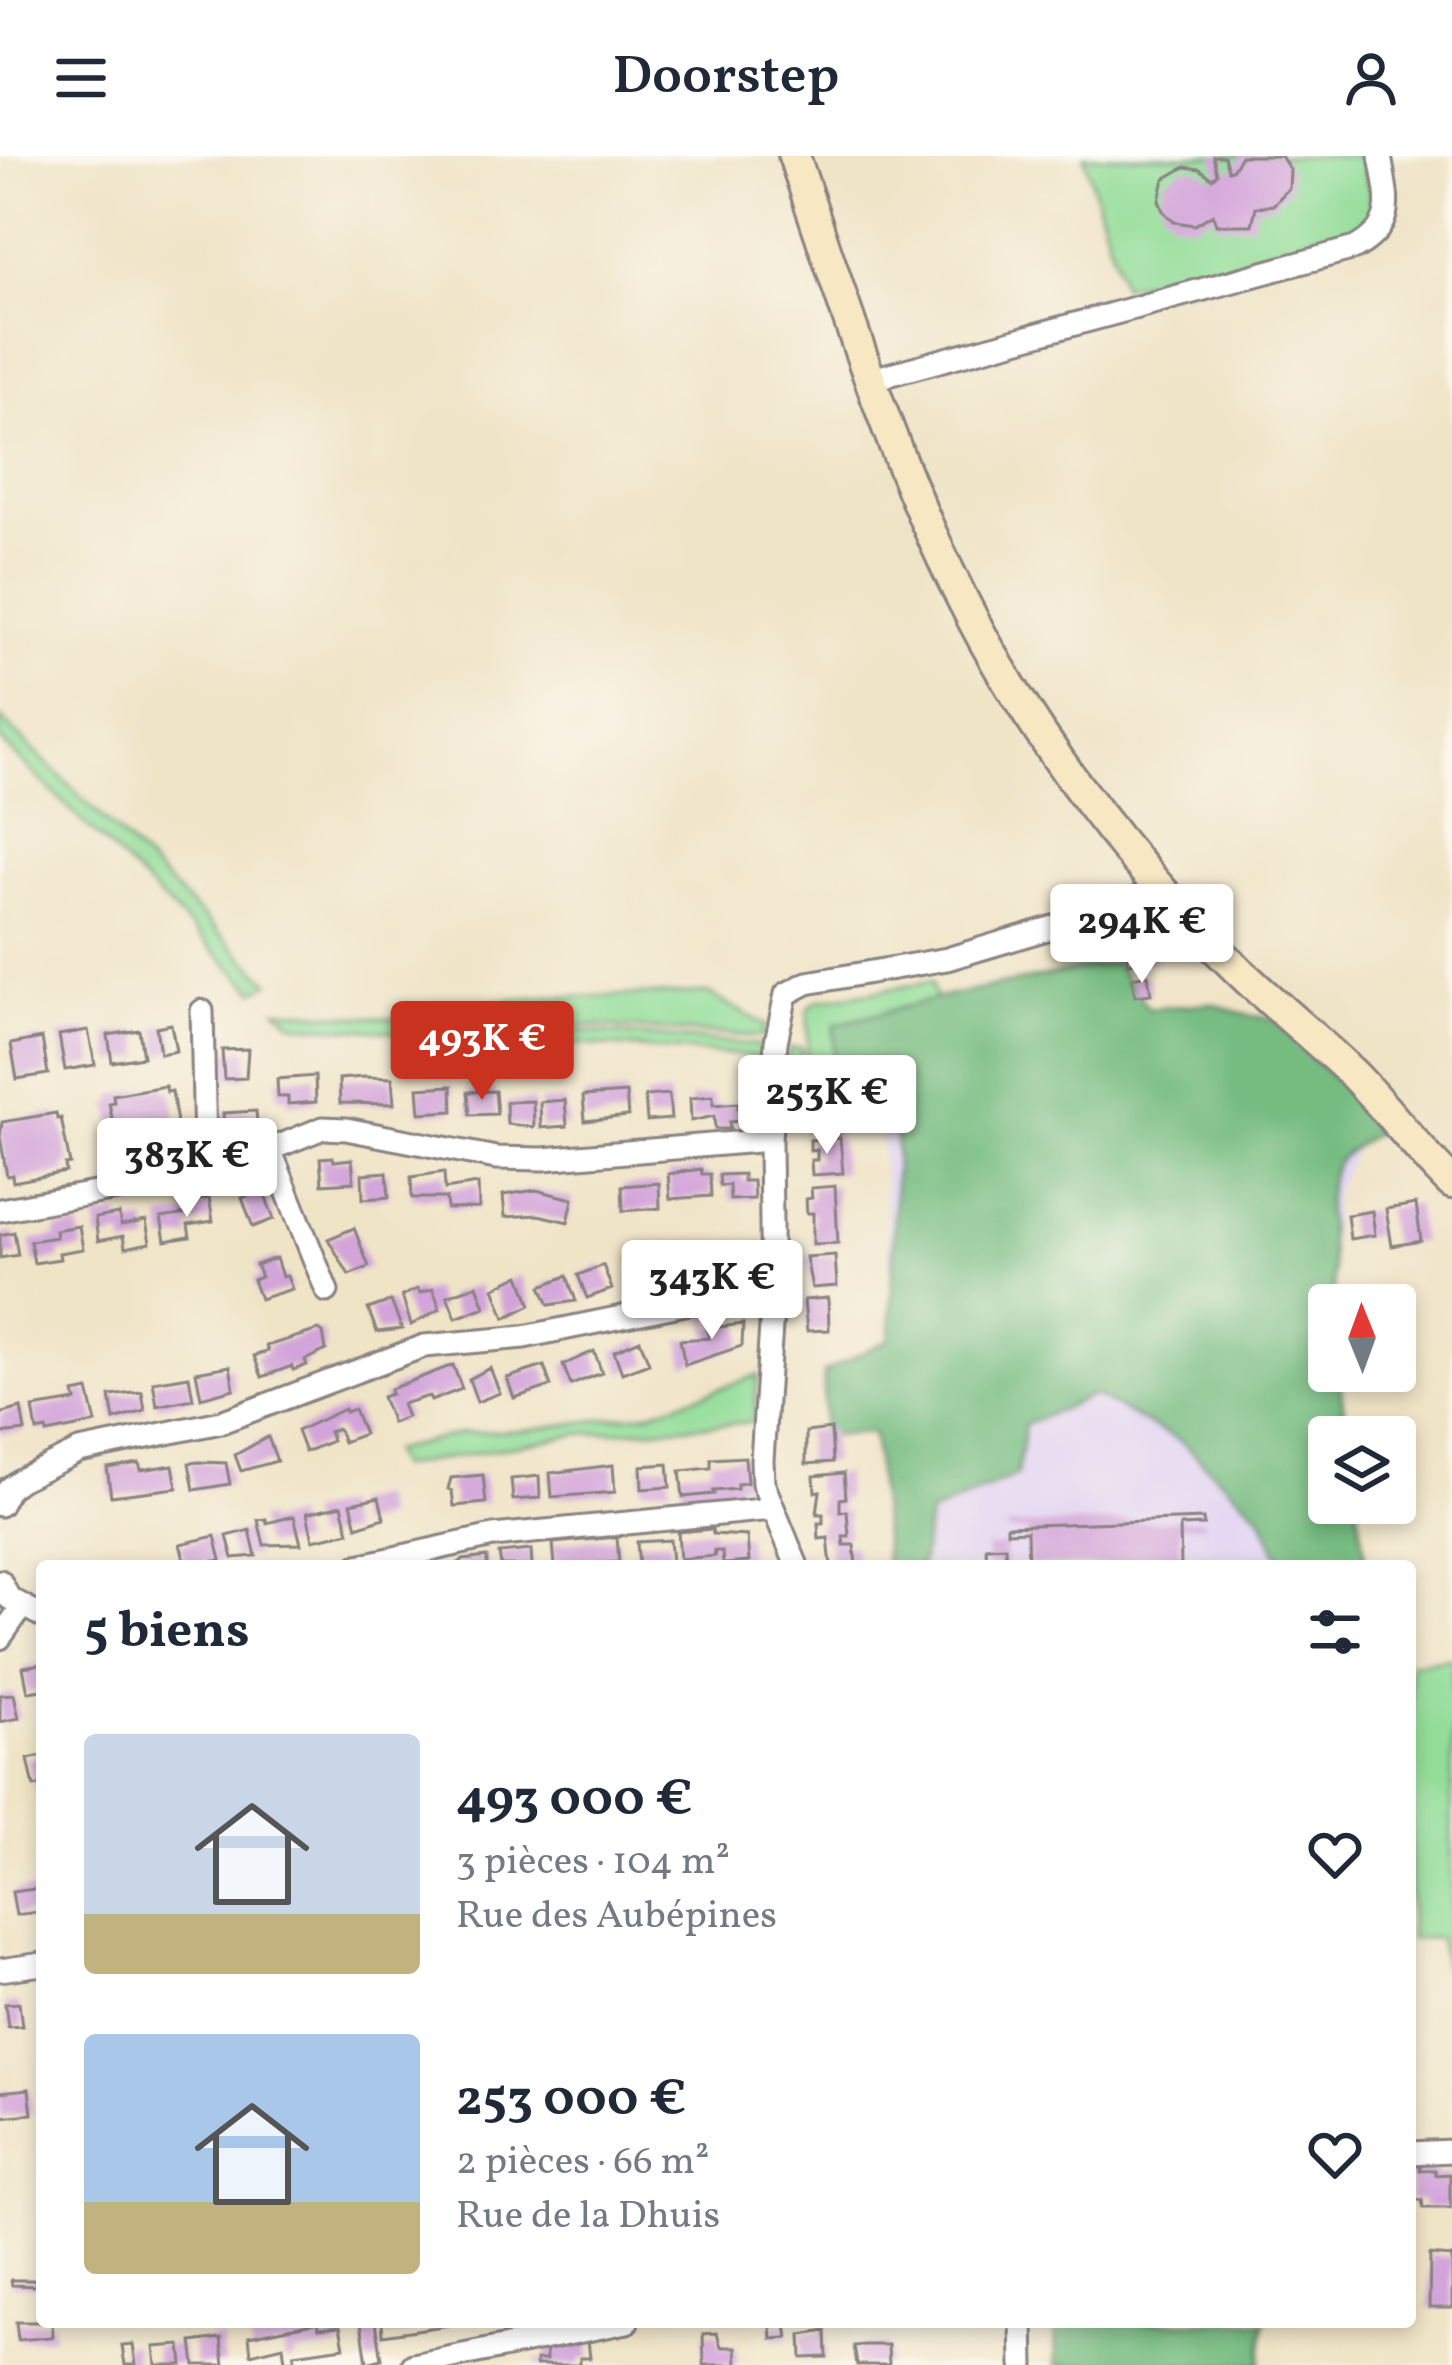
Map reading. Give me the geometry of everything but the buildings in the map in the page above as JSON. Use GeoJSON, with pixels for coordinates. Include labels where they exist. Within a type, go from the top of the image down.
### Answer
{"type":"FeatureCollection","features":[{"type":"Feature","properties":{"kind":"street"},"geometry":{"type":"LineString","coordinates":[[794,156],[869,380],[949,569],[1008,682],[1158,888],[1239,972],[1354,1076],[1452,1183]]}},
{"type":"Feature","properties":{"kind":"street"},"geometry":{"type":"LineString","coordinates":[[869,380],[1355,248],[1378,235],[1387,212],[1380,156]]}},
{"type":"Feature","properties":{"kind":"street"},"geometry":{"type":"LineString","coordinates":[[794,1560],[763,1483],[762,1460],[772,1286],[770,1140],[782,1001],[792,988],[947,959],[1117,908],[1158,888]]}},
{"type":"Feature","properties":{"kind":"street"},"geometry":{"type":"LineString","coordinates":[[198,1174],[205,1150],[202,1011]]}},
{"type":"Feature","properties":{"kind":"street"},"geometry":{"type":"LineString","coordinates":[[0,1210],[217,1171],[322,1128],[496,1158],[543,1159],[770,1140]]}},
{"type":"Feature","properties":{"kind":"street"},"geometry":{"type":"LineString","coordinates":[[271,1149],[327,1292]]}},
{"type":"Feature","properties":{"kind":"street"},"geometry":{"type":"LineString","coordinates":[[0,1504],[20,1480],[79,1451],[221,1422],[424,1346],[524,1337],[772,1286]]}},
{"type":"Feature","properties":{"kind":"street"},"geometry":{"type":"LineString","coordinates":[[385,1560],[493,1536],[772,1509]]}},
{"type":"Feature","properties":{"kind":"street"},"geometry":{"type":"LineString","coordinates":[[0,1582],[9,1598],[32,1612],[0,1638]]}},
{"type":"Feature","properties":{"kind":"street"},"geometry":{"type":"LineString","coordinates":[[0,1970],[36,1965]]}},
{"type":"Feature","properties":{"kind":"street"},"geometry":{"type":"LineString","coordinates":[[1416,2153],[1452,2151]]}},
{"type":"Feature","properties":{"kind":"street"},"geometry":{"type":"LineString","coordinates":[[413,2365],[597,2328]]}},
{"type":"Feature","properties":{"kind":"street"},"geometry":{"type":"LineString","coordinates":[[1022,2328],[1023,2365]]}},
{"type":"Feature","properties":{"kind":"shaded area"},"geometry":{"type":"Polygon","coordinates":[[[877,1074],[1273,1117],[1373,1107],[1334,1193],[1330,1284],[1308,1284],[1308,1392],[1329,1392],[1329,1416],[1308,1416],[1308,1524],[1339,1524],[1355,1560],[908,1560],[877,1074]]]}},
{"type":"Feature","properties":{"kind":"green space"},"geometry":{"type":"Polygon","coordinates":[[[1084,156],[1362,156],[1378,235],[1122,286],[1084,156]]]}},
{"type":"Feature","properties":{"kind":"green space"},"geometry":{"type":"Polygon","coordinates":[[[0,717],[270,983],[255,991],[0,740],[0,717]]]}},
{"type":"Feature","properties":{"kind":"green space"},"geometry":{"type":"Polygon","coordinates":[[[1115,962],[1148,1009],[1211,1003],[1272,1018],[1383,1128],[1341,1158],[1330,1177],[1327,1212],[1334,1284],[1308,1284],[1308,1392],[1341,1392],[1345,1416],[1308,1416],[1308,1524],[1360,1524],[1366,1560],[1279,1560],[1261,1516],[1180,1441],[1093,1395],[1025,1425],[1017,1475],[929,1515],[922,1560],[885,1560],[873,1433],[823,1436],[824,1372],[890,1339],[897,1118],[833,1109],[834,1025],[1115,962]]]}},
{"type":"Feature","properties":{"kind":"green space"},"geometry":{"type":"Polygon","coordinates":[[[931,982],[944,1026],[907,1102],[796,1096],[807,1075],[808,1009],[817,1001],[931,982]]]}},
{"type":"Feature","properties":{"kind":"green space"},"geometry":{"type":"Polygon","coordinates":[[[708,993],[765,1025],[762,1037],[397,1013],[535,998],[708,993]]]}},
{"type":"Feature","properties":{"kind":"green space"},"geometry":{"type":"Polygon","coordinates":[[[277,1009],[763,1046],[763,1057],[302,1025],[292,1023],[277,1009]]]}},
{"type":"Feature","properties":{"kind":"green space"},"geometry":{"type":"Polygon","coordinates":[[[789,1048],[802,1048],[802,1057],[792,1112],[785,1112],[789,1048]]]}},
{"type":"Feature","properties":{"kind":"green space"},"geometry":{"type":"Polygon","coordinates":[[[758,1375],[754,1422],[580,1434],[398,1467],[391,1451],[462,1433],[526,1430],[649,1413],[758,1375]]]}},
{"type":"Feature","properties":{"kind":"green space"},"geometry":{"type":"Polygon","coordinates":[[[1452,1658],[1452,2005],[1439,1938],[1416,1938],[1416,1662],[1452,1658]]]}},
{"type":"Feature","properties":{"kind":"green space"},"geometry":{"type":"Polygon","coordinates":[[[1055,2328],[1264,2328],[1260,2365],[1056,2365],[1055,2328]]]}}]}
